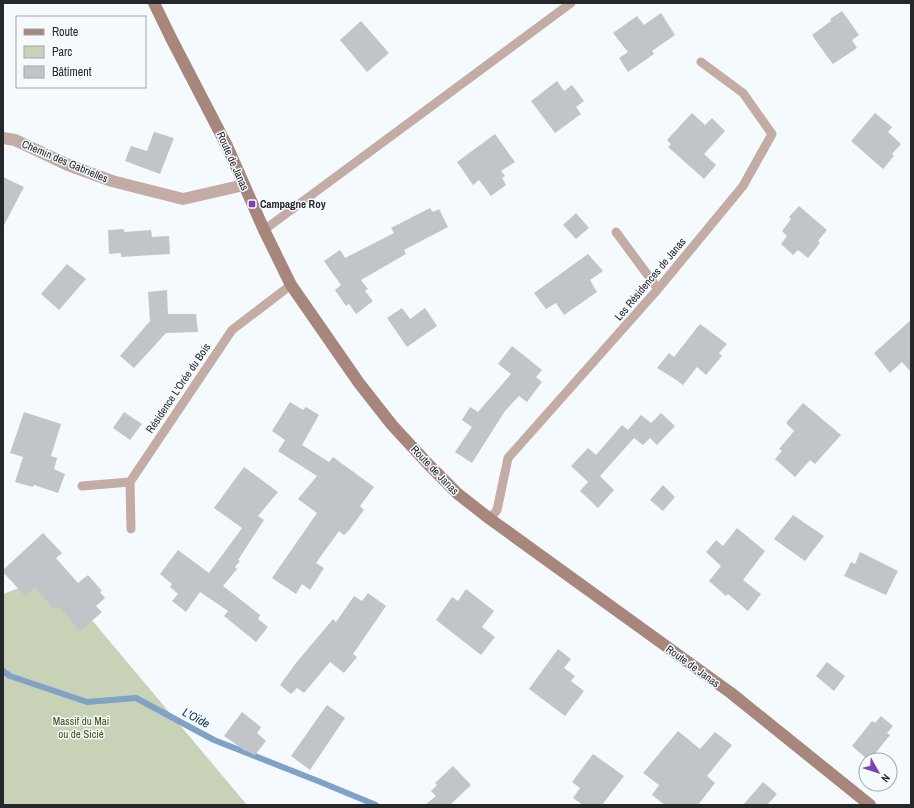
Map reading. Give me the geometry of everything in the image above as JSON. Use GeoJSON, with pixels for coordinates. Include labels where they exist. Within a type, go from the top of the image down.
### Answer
{"type":"FeatureCollection","features":[{"type":"Feature","properties":{"kind":"street","name":"Route de Janas"},"geometry":{"type":"LineString","coordinates":[[154,3],[228,146],[264,230],[291,285],[359,383],[392,424],[428,464],[458,494],[490,520],[731,693],[870,805]]}},
{"type":"Feature","properties":{"kind":"street","name":"Chemin des Gabrielles"},"geometry":{"type":"LineString","coordinates":[[3,138],[14,140],[68,165],[112,181],[183,199],[244,185]]}},
{"type":"Feature","properties":{"kind":"lane"},"geometry":{"type":"LineString","coordinates":[[264,230],[570,3]]}},
{"type":"Feature","properties":{"kind":"lane","name":"Les Résidences de Janas"},"geometry":{"type":"LineString","coordinates":[[490,520],[497,510],[508,458],[658,289],[743,186],[772,134],[743,93],[701,62]]}},
{"type":"Feature","properties":{"kind":"lane"},"geometry":{"type":"LineString","coordinates":[[616,232],[658,289]]}},
{"type":"Feature","properties":{"kind":"lane","name":"Résidence L'Orée du Bois"},"geometry":{"type":"LineString","coordinates":[[130,482],[232,330],[291,285]]}},
{"type":"Feature","properties":{"kind":"lane"},"geometry":{"type":"LineString","coordinates":[[82,486],[130,482],[131,529]]}},
{"type":"Feature","properties":{"kind":"green space","name":"Massif du Mai ou de Sicié"},"geometry":{"type":"Polygon","coordinates":[[[54,575],[247,805],[3,805],[3,594],[54,575]]]}},
{"type":"Feature","properties":{"kind":"building"},"geometry":{"type":"Polygon","coordinates":[[[842,11],[859,35],[852,40],[857,48],[833,64],[812,35],[831,21],[830,19],[842,11]]]}},
{"type":"Feature","properties":{"kind":"building"},"geometry":{"type":"Polygon","coordinates":[[[661,13],[675,35],[652,51],[654,54],[628,72],[619,58],[628,52],[613,33],[637,16],[644,25],[661,13]]]}},
{"type":"Feature","properties":{"kind":"building"},"geometry":{"type":"Polygon","coordinates":[[[361,21],[389,53],[367,72],[340,40],[361,21]]]}},
{"type":"Feature","properties":{"kind":"building"},"geometry":{"type":"Polygon","coordinates":[[[557,81],[564,91],[572,85],[584,101],[576,107],[581,114],[555,133],[531,101],[557,81]]]}},
{"type":"Feature","properties":{"kind":"building"},"geometry":{"type":"Polygon","coordinates":[[[692,113],[705,125],[712,118],[725,131],[704,154],[716,165],[704,179],[668,147],[671,144],[667,140],[692,113]]]}},
{"type":"Feature","properties":{"kind":"building"},"geometry":{"type":"Polygon","coordinates":[[[875,113],[892,127],[888,132],[901,144],[892,154],[894,156],[883,169],[851,141],[875,113]]]}},
{"type":"Feature","properties":{"kind":"building"},"geometry":{"type":"Polygon","coordinates":[[[154,132],[174,138],[160,174],[125,161],[131,146],[147,151],[154,132]]]}},
{"type":"Feature","properties":{"kind":"building"},"geometry":{"type":"Polygon","coordinates":[[[495,134],[515,162],[501,171],[505,176],[502,178],[506,185],[491,196],[479,180],[473,185],[457,162],[495,134]]]}},
{"type":"Feature","properties":{"kind":"building"},"geometry":{"type":"Polygon","coordinates":[[[3,177],[24,187],[3,227],[3,177]]]}},
{"type":"Feature","properties":{"kind":"building"},"geometry":{"type":"Polygon","coordinates":[[[799,206],[827,230],[818,241],[820,243],[808,258],[798,250],[793,255],[781,244],[787,236],[782,231],[791,219],[789,217],[799,206]]]}},
{"type":"Feature","properties":{"kind":"building"},"geometry":{"type":"Polygon","coordinates":[[[430,208],[433,212],[439,209],[448,227],[404,250],[406,254],[361,280],[368,289],[365,291],[373,301],[356,314],[349,304],[346,306],[335,290],[341,285],[324,261],[340,250],[345,258],[394,233],[391,228],[430,208]]]}},
{"type":"Feature","properties":{"kind":"building"},"geometry":{"type":"Polygon","coordinates":[[[576,213],[589,228],[576,239],[563,225],[576,213]]]}},
{"type":"Feature","properties":{"kind":"building"},"geometry":{"type":"Polygon","coordinates":[[[124,229],[124,232],[151,230],[152,237],[169,236],[170,254],[121,257],[121,253],[109,254],[108,230],[124,229]]]}},
{"type":"Feature","properties":{"kind":"building"},"geometry":{"type":"Polygon","coordinates":[[[588,254],[603,271],[590,280],[597,292],[564,315],[556,303],[546,309],[534,293],[588,254]]]}},
{"type":"Feature","properties":{"kind":"building"},"geometry":{"type":"Polygon","coordinates":[[[67,264],[86,279],[59,310],[41,294],[67,264]]]}},
{"type":"Feature","properties":{"kind":"building"},"geometry":{"type":"Polygon","coordinates":[[[167,290],[168,314],[196,314],[198,332],[166,333],[134,368],[120,356],[150,321],[148,292],[167,290]]]}},
{"type":"Feature","properties":{"kind":"building"},"geometry":{"type":"Polygon","coordinates":[[[402,308],[410,319],[425,308],[437,326],[407,347],[387,318],[402,308]]]}},
{"type":"Feature","properties":{"kind":"building"},"geometry":{"type":"Polygon","coordinates":[[[911,320],[911,372],[902,362],[890,373],[874,353],[911,320]]]}},
{"type":"Feature","properties":{"kind":"building"},"geometry":{"type":"Polygon","coordinates":[[[700,324],[727,344],[719,353],[722,356],[706,375],[697,367],[683,385],[657,368],[669,353],[674,357],[700,324]]]}},
{"type":"Feature","properties":{"kind":"building"},"geometry":{"type":"Polygon","coordinates":[[[512,346],[542,370],[536,377],[542,382],[527,402],[519,396],[505,411],[472,463],[455,452],[472,427],[462,420],[470,407],[478,412],[511,374],[498,364],[512,346]]]}},
{"type":"Feature","properties":{"kind":"building"},"geometry":{"type":"Polygon","coordinates":[[[290,402],[303,410],[306,407],[319,415],[302,445],[329,462],[333,457],[374,487],[360,506],[364,510],[350,529],[344,535],[339,531],[316,563],[324,568],[310,590],[302,584],[296,594],[272,578],[317,513],[298,499],[317,476],[278,451],[285,440],[272,431],[290,402]]]}},
{"type":"Feature","properties":{"kind":"building"},"geometry":{"type":"Polygon","coordinates":[[[803,403],[841,435],[815,464],[810,460],[795,477],[775,459],[782,451],[779,449],[794,431],[786,423],[803,403]]]}},
{"type":"Feature","properties":{"kind":"building"},"geometry":{"type":"Polygon","coordinates":[[[24,412],[61,424],[51,456],[57,458],[54,469],[65,474],[58,493],[34,485],[33,487],[15,482],[23,457],[10,453],[24,412]]]}},
{"type":"Feature","properties":{"kind":"building"},"geometry":{"type":"Polygon","coordinates":[[[124,412],[142,424],[130,440],[113,428],[124,412]]]}},
{"type":"Feature","properties":{"kind":"building"},"geometry":{"type":"Polygon","coordinates":[[[661,413],[675,426],[657,445],[650,438],[643,445],[634,438],[600,476],[614,490],[598,508],[580,491],[588,482],[571,466],[588,448],[596,455],[622,425],[628,430],[641,415],[651,423],[661,413]]]}},
{"type":"Feature","properties":{"kind":"building"},"geometry":{"type":"Polygon","coordinates":[[[244,467],[278,492],[258,516],[264,520],[238,560],[240,561],[235,567],[237,569],[223,586],[260,615],[258,619],[268,627],[256,642],[224,616],[228,611],[200,592],[186,612],[172,601],[178,594],[170,587],[172,584],[160,574],[178,550],[209,573],[242,528],[214,508],[244,467]]]}},
{"type":"Feature","properties":{"kind":"building"},"geometry":{"type":"Polygon","coordinates":[[[663,485],[675,497],[663,511],[650,500],[663,485]]]}},
{"type":"Feature","properties":{"kind":"building"},"geometry":{"type":"Polygon","coordinates":[[[793,515],[824,536],[805,561],[774,539],[793,515]]]}},
{"type":"Feature","properties":{"kind":"building"},"geometry":{"type":"Polygon","coordinates":[[[737,528],[765,551],[743,580],[761,594],[748,611],[728,594],[726,596],[709,581],[721,566],[706,552],[716,540],[723,546],[737,528]]]}},
{"type":"Feature","properties":{"kind":"building"},"geometry":{"type":"Polygon","coordinates":[[[43,533],[62,553],[56,558],[78,583],[88,575],[102,591],[100,592],[105,598],[96,606],[102,612],[80,631],[59,606],[54,610],[35,587],[25,596],[3,572],[3,570],[43,533]]]}},
{"type":"Feature","properties":{"kind":"building"},"geometry":{"type":"Polygon","coordinates":[[[860,552],[898,571],[886,595],[844,576],[851,562],[855,564],[860,552]]]}},
{"type":"Feature","properties":{"kind":"building"},"geometry":{"type":"Polygon","coordinates":[[[466,589],[494,611],[482,627],[495,637],[481,655],[436,620],[452,597],[458,601],[466,589]]]}},
{"type":"Feature","properties":{"kind":"building"},"geometry":{"type":"Polygon","coordinates":[[[368,593],[386,606],[353,654],[357,657],[344,673],[330,662],[304,693],[297,688],[291,694],[280,685],[296,663],[333,619],[336,622],[354,596],[362,601],[368,593]]]}},
{"type":"Feature","properties":{"kind":"building"},"geometry":{"type":"Polygon","coordinates":[[[558,649],[571,659],[564,668],[575,676],[571,681],[584,691],[565,716],[529,689],[558,649]]]}},
{"type":"Feature","properties":{"kind":"building"},"geometry":{"type":"Polygon","coordinates":[[[827,662],[845,676],[834,691],[816,676],[827,662]]]}},
{"type":"Feature","properties":{"kind":"building"},"geometry":{"type":"Polygon","coordinates":[[[327,705],[345,718],[310,770],[291,756],[327,705]]]}},
{"type":"Feature","properties":{"kind":"building"},"geometry":{"type":"Polygon","coordinates":[[[242,712],[261,727],[257,733],[266,741],[255,755],[244,750],[224,736],[242,712]]]}},
{"type":"Feature","properties":{"kind":"building"},"geometry":{"type":"Polygon","coordinates":[[[881,716],[893,726],[887,733],[890,735],[876,752],[859,752],[852,746],[872,721],[875,723],[881,716]]]}},
{"type":"Feature","properties":{"kind":"building"},"geometry":{"type":"Polygon","coordinates":[[[678,731],[700,749],[715,732],[732,745],[707,776],[715,783],[698,805],[665,805],[652,795],[659,785],[643,773],[678,731]]]}},
{"type":"Feature","properties":{"kind":"building"},"geometry":{"type":"Polygon","coordinates":[[[593,754],[624,776],[602,805],[583,805],[573,798],[580,788],[572,782],[593,754]]]}},
{"type":"Feature","properties":{"kind":"building"},"geometry":{"type":"Polygon","coordinates":[[[453,766],[471,785],[450,805],[425,805],[436,796],[431,791],[437,785],[435,783],[453,766]]]}},
{"type":"Feature","properties":{"kind":"building"},"geometry":{"type":"Polygon","coordinates":[[[763,782],[777,794],[767,805],[743,805],[763,782]]]}},
{"type":"Feature","properties":{"kind":"waterway","name":"L'Oïde"},"geometry":{"type":"LineString","coordinates":[[3,671],[10,676],[87,702],[136,698],[214,740],[376,805]]}},
{"type":"Feature","properties":{"kind":"place","name":"Campagne Roy"},"geometry":{"type":"Point","coordinates":[252,204]}}]}
